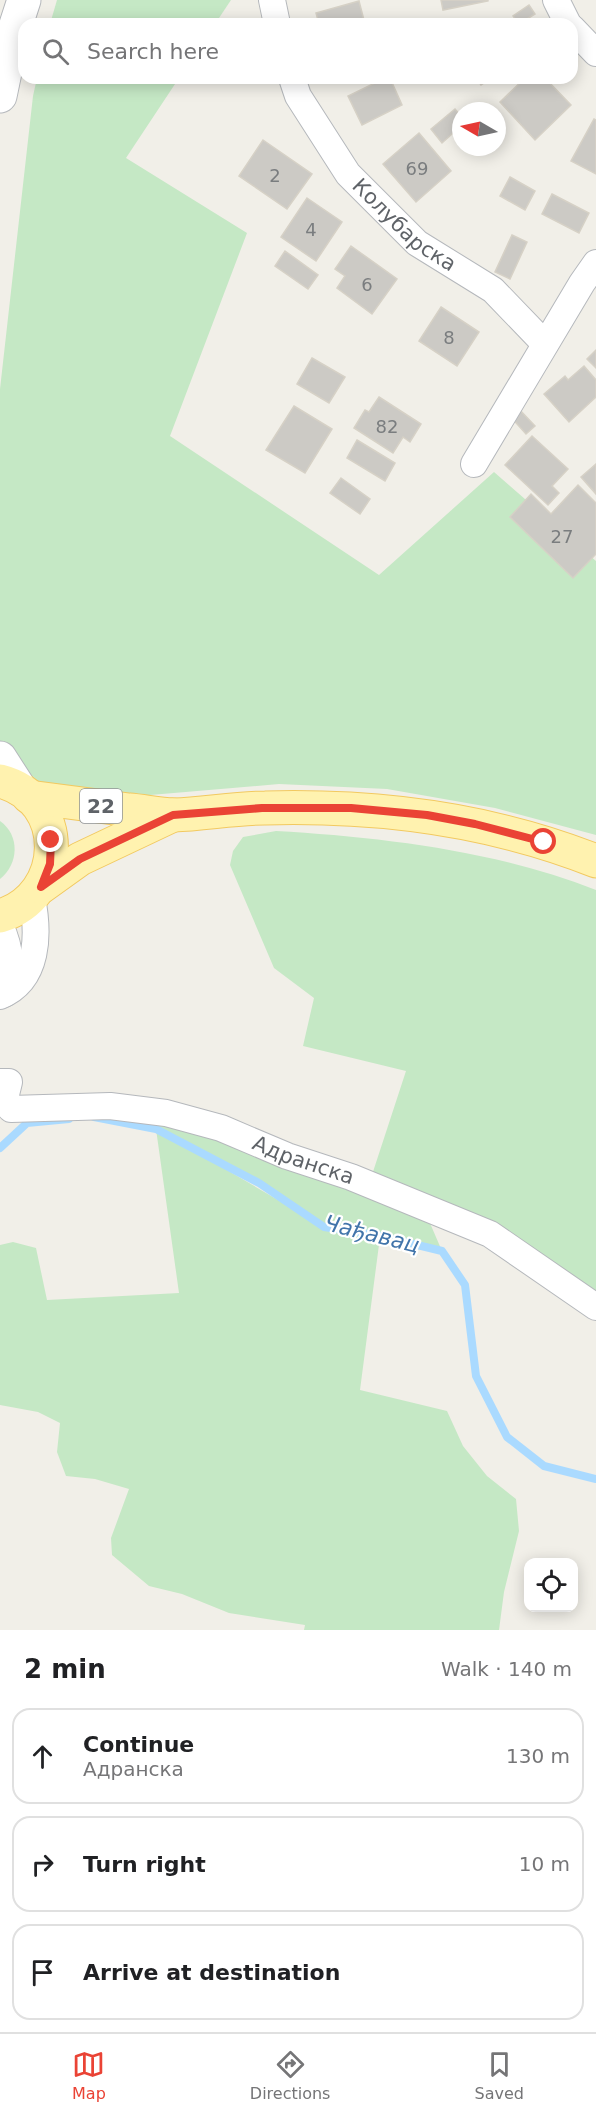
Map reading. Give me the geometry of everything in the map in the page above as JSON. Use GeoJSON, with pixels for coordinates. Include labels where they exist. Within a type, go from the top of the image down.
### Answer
{"type":"FeatureCollection","features":[{"type":"Feature","properties":{"kind":"main road","name":"22"},"geometry":{"type":"LineString","coordinates":[[16,789],[173,815],[302,807],[351,808],[427,815],[505,831],[596,861]]}},
{"type":"Feature","properties":{"kind":"main road"},"geometry":{"type":"LineString","coordinates":[[16,789],[44,816],[51,840],[50,864],[37,892]]}},
{"type":"Feature","properties":{"kind":"main road","name":"22"},"geometry":{"type":"LineString","coordinates":[[0,916],[22,907],[37,892],[80,859],[173,815]]}},
{"type":"Feature","properties":{"kind":"street"},"geometry":{"type":"LineString","coordinates":[[18,18],[24,0]]}},
{"type":"Feature","properties":{"kind":"street"},"geometry":{"type":"LineString","coordinates":[[272,0],[276,18]]}},
{"type":"Feature","properties":{"kind":"street"},"geometry":{"type":"LineString","coordinates":[[556,0],[565,18]]}},
{"type":"Feature","properties":{"kind":"street"},"geometry":{"type":"LineString","coordinates":[[0,96],[18,19]]}},
{"type":"Feature","properties":{"kind":"street"},"geometry":{"type":"LineString","coordinates":[[578,34],[596,53]]}},
{"type":"Feature","properties":{"kind":"street","name":"Колубарска"},"geometry":{"type":"LineString","coordinates":[[294,84],[298,96],[348,174],[417,243],[493,290],[545,344]]}},
{"type":"Feature","properties":{"kind":"street"},"geometry":{"type":"LineString","coordinates":[[474,464],[545,344],[592,278]]}},
{"type":"Feature","properties":{"kind":"street"},"geometry":{"type":"LineString","coordinates":[[0,758],[16,789]]}},
{"type":"Feature","properties":{"kind":"street"},"geometry":{"type":"LineString","coordinates":[[2,995],[19,985],[31,965],[36,928],[37,892]]}},
{"type":"Feature","properties":{"kind":"street"},"geometry":{"type":"LineString","coordinates":[[0,926],[8,942],[10,964],[2,995]]}},
{"type":"Feature","properties":{"kind":"street","name":"Адранска"},"geometry":{"type":"LineString","coordinates":[[5,1082],[5,1098],[11,1109],[110,1106],[166,1113],[221,1128],[287,1156],[351,1177],[490,1234],[596,1307]]}},
{"type":"Feature","properties":{"kind":"green space"},"geometry":{"type":"Polygon","coordinates":[[[57,0],[231,0],[219,18],[52,18],[57,0]]]}},
{"type":"Feature","properties":{"kind":"green space"},"geometry":{"type":"Polygon","coordinates":[[[36,84],[175,84],[126,158],[247,233],[170,436],[379,575],[494,472],[596,561],[596,835],[495,808],[387,789],[279,784],[115,798],[53,793],[17,772],[0,741],[0,389],[36,84]]]}},
{"type":"Feature","properties":{"kind":"green space"},"geometry":{"type":"Polygon","coordinates":[[[0,821],[11,834],[15,850],[11,866],[0,879],[0,821]]]}},
{"type":"Feature","properties":{"kind":"green space"},"geometry":{"type":"Polygon","coordinates":[[[276,831],[357,837],[439,848],[519,865],[596,890],[596,1307],[423,1207],[442,1251],[380,1237],[360,1390],[447,1411],[463,1446],[487,1476],[516,1499],[519,1531],[504,1592],[499,1630],[304,1630],[305,1625],[229,1613],[182,1594],[149,1586],[112,1555],[111,1538],[129,1489],[95,1479],[66,1476],[57,1452],[60,1423],[38,1412],[0,1405],[0,1245],[13,1242],[36,1248],[47,1300],[179,1293],[156,1129],[166,1113],[369,1184],[406,1071],[303,1046],[314,998],[274,968],[230,865],[233,851],[243,837],[276,831]],[[172,1138],[314,1221],[259,1183],[172,1138]]]}},
{"type":"Feature","properties":{"kind":"building"},"geometry":{"type":"Polygon","coordinates":[[[441,0],[488,0],[488,1],[443,10],[441,0]]]}},
{"type":"Feature","properties":{"kind":"building"},"geometry":{"type":"Polygon","coordinates":[[[359,1],[363,18],[317,18],[316,13],[359,1]]]}},
{"type":"Feature","properties":{"kind":"building"},"geometry":{"type":"Polygon","coordinates":[[[529,5],[535,14],[529,18],[513,16],[529,5]]]}},
{"type":"Feature","properties":{"kind":"building"},"geometry":{"type":"Polygon","coordinates":[[[373,84],[393,84],[402,105],[362,125],[348,96],[373,84]]]}},
{"type":"Feature","properties":{"kind":"building"},"geometry":{"type":"Polygon","coordinates":[[[519,84],[551,84],[571,105],[535,140],[506,109],[506,102],[500,102],[519,84]]]}},
{"type":"Feature","properties":{"kind":"building"},"geometry":{"type":"Polygon","coordinates":[[[452,112],[452,134],[442,143],[431,129],[452,112]]]}},
{"type":"Feature","properties":{"kind":"building"},"geometry":{"type":"Polygon","coordinates":[[[594,119],[596,120],[596,174],[571,161],[594,119]]]}},
{"type":"Feature","properties":{"kind":"building"},"geometry":{"type":"Polygon","coordinates":[[[419,133],[451,171],[416,202],[383,164],[419,133]]]}},
{"type":"Feature","properties":{"kind":"building"},"geometry":{"type":"Polygon","coordinates":[[[263,140],[312,174],[287,209],[239,176],[263,140]]]}},
{"type":"Feature","properties":{"kind":"building"},"geometry":{"type":"Polygon","coordinates":[[[510,177],[535,191],[525,210],[500,196],[510,177]]]}},
{"type":"Feature","properties":{"kind":"building"},"geometry":{"type":"Polygon","coordinates":[[[552,194],[589,213],[579,233],[542,214],[552,194]]]}},
{"type":"Feature","properties":{"kind":"building"},"geometry":{"type":"Polygon","coordinates":[[[307,198],[342,222],[316,261],[281,237],[307,198]]]}},
{"type":"Feature","properties":{"kind":"building"},"geometry":{"type":"Polygon","coordinates":[[[512,235],[527,242],[510,279],[495,272],[512,235]]]}},
{"type":"Feature","properties":{"kind":"building"},"geometry":{"type":"Polygon","coordinates":[[[351,246],[397,279],[372,314],[337,288],[345,276],[335,269],[351,246]]]}},
{"type":"Feature","properties":{"kind":"building"},"geometry":{"type":"Polygon","coordinates":[[[285,251],[318,275],[308,289],[275,266],[285,251]]]}},
{"type":"Feature","properties":{"kind":"building"},"geometry":{"type":"Polygon","coordinates":[[[441,307],[479,332],[457,366],[419,341],[441,307]]]}},
{"type":"Feature","properties":{"kind":"building"},"geometry":{"type":"Polygon","coordinates":[[[596,350],[596,368],[587,359],[596,350]]]}},
{"type":"Feature","properties":{"kind":"building"},"geometry":{"type":"Polygon","coordinates":[[[312,358],[345,377],[329,403],[297,384],[312,358]]]}},
{"type":"Feature","properties":{"kind":"building"},"geometry":{"type":"Polygon","coordinates":[[[584,366],[596,380],[596,397],[569,422],[544,394],[565,376],[568,380],[584,366]]]}},
{"type":"Feature","properties":{"kind":"building"},"geometry":{"type":"Polygon","coordinates":[[[379,397],[421,424],[410,442],[403,437],[393,453],[354,428],[365,410],[369,412],[379,397]]]}},
{"type":"Feature","properties":{"kind":"building"},"geometry":{"type":"Polygon","coordinates":[[[294,406],[332,429],[305,473],[266,450],[294,406]]]}},
{"type":"Feature","properties":{"kind":"building"},"geometry":{"type":"Polygon","coordinates":[[[517,407],[535,426],[526,434],[508,414],[517,407]]]}},
{"type":"Feature","properties":{"kind":"building"},"geometry":{"type":"Polygon","coordinates":[[[532,436],[568,469],[552,486],[559,493],[548,505],[505,465],[532,436]]]}},
{"type":"Feature","properties":{"kind":"building"},"geometry":{"type":"Polygon","coordinates":[[[357,440],[395,463],[385,481],[347,458],[357,440]]]}},
{"type":"Feature","properties":{"kind":"building"},"geometry":{"type":"Polygon","coordinates":[[[596,464],[596,494],[581,477],[596,464]]]}},
{"type":"Feature","properties":{"kind":"building"},"geometry":{"type":"Polygon","coordinates":[[[341,478],[370,499],[360,514],[330,493],[341,478]]]}},
{"type":"Feature","properties":{"kind":"building"},"geometry":{"type":"Polygon","coordinates":[[[578,485],[596,503],[596,554],[573,578],[510,517],[531,494],[551,514],[578,485]]]}},
{"type":"Feature","properties":{"kind":"waterway","name":"Чађавац"},"geometry":{"type":"LineString","coordinates":[[94,1117],[156,1129],[259,1183],[324,1227],[376,1235],[442,1251],[465,1285],[476,1376],[507,1437],[544,1466],[596,1479]]}},
{"type":"Feature","properties":{"kind":"waterway","name":"Чађавац"},"geometry":{"type":"LineString","coordinates":[[0,1148],[27,1123],[69,1119]]}},
{"type":"Feature","properties":{"kind":"route"},"geometry":{"type":"LineString","coordinates":[[51,840],[50,864],[41,887],[80,859],[173,815],[262,808],[351,808],[427,815],[475,824],[544,842]]}}]}
